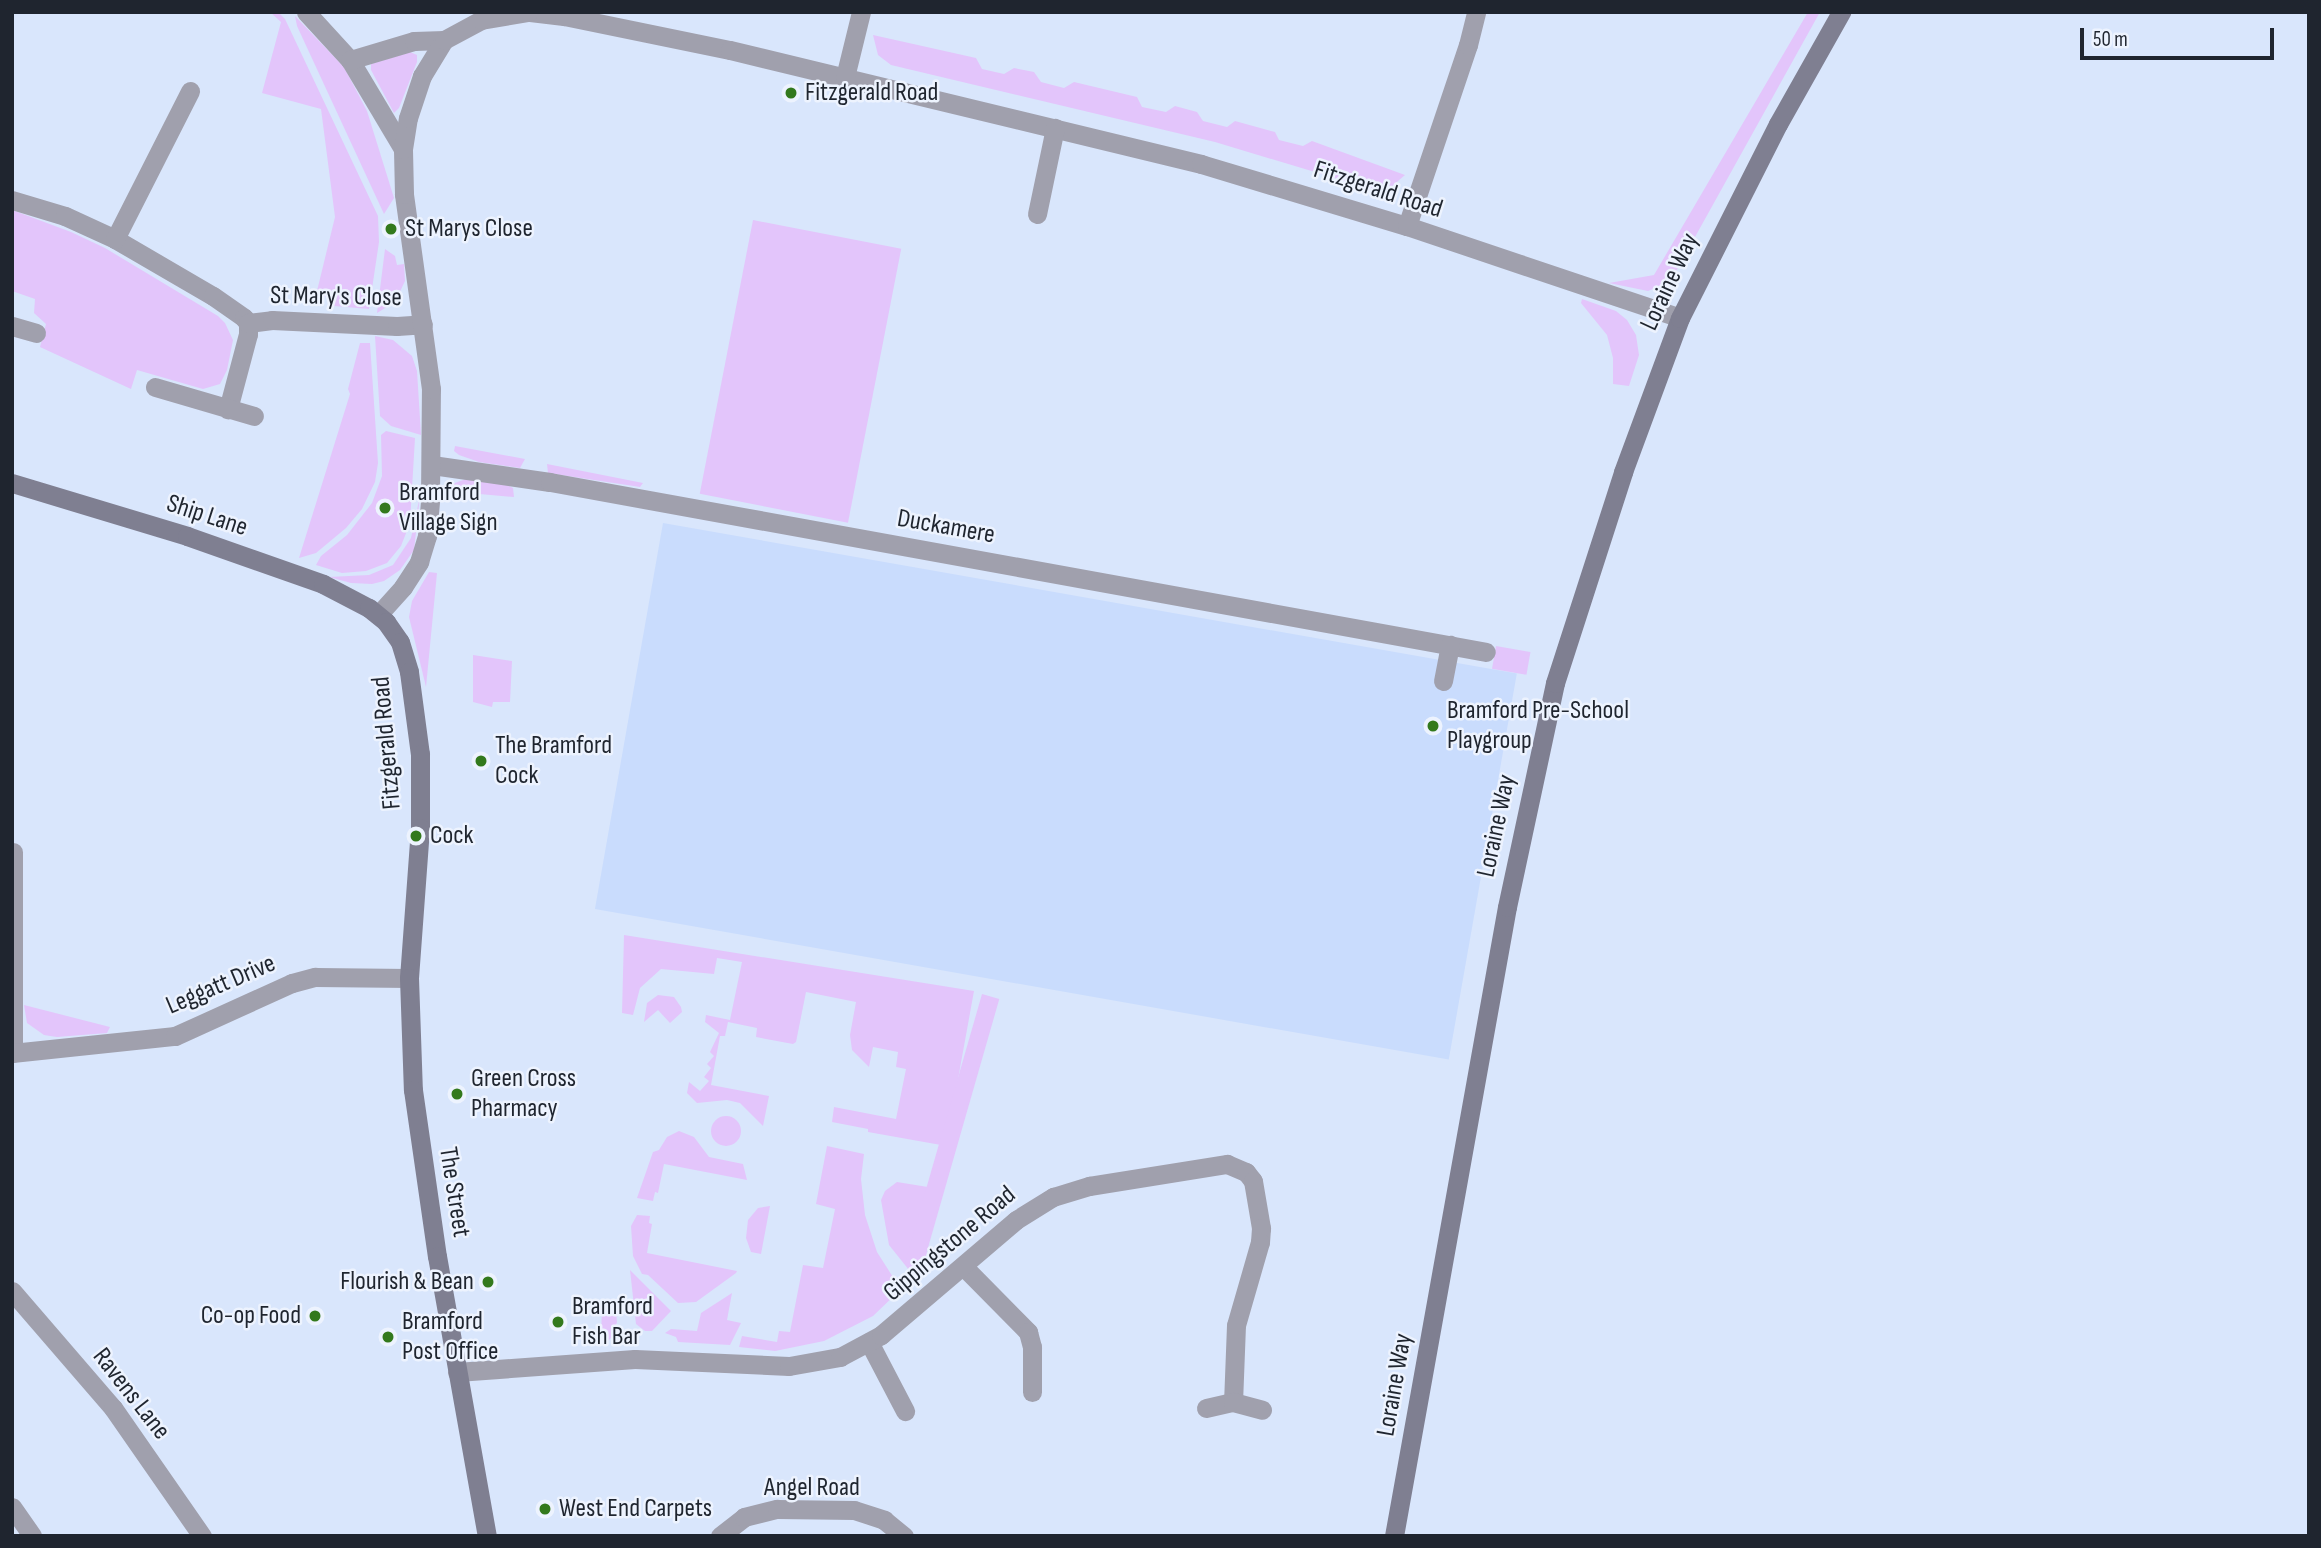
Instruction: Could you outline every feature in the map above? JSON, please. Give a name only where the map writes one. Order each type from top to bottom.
[{"type":"main road","name":"Loraine Way","points":[[1394,1536],[1507,907],[1555,683],[1623,472],[1680,318],[1766,148],[1841,12]]},
{"type":"main road","name":"Ship Lane","points":[[12,483],[296,573],[351,596],[378,615]]},
{"type":"main road","name":"Fitzgerald Road","points":[[378,615],[393,630],[405,655],[420,754],[421,828],[409,978]]},
{"type":"main road","name":"The Street","points":[[409,978],[413,1090],[457,1372],[474,1445],[487,1536]]},
{"type":"street","points":[[306,12],[350,60],[403,149]]},
{"type":"street","name":"Fitzgerald Road","points":[[378,615],[410,578],[423,553],[432,464],[431,389],[404,194],[403,149],[417,86],[428,62],[444,40],[481,20],[529,12],[564,16],[730,50],[1201,164],[1407,226],[1680,318]]},
{"type":"street","points":[[845,77],[861,12]]},
{"type":"street","points":[[1407,226],[1464,59],[1476,12]]},
{"type":"street","points":[[350,60],[414,41],[444,40]]},
{"type":"street","points":[[115,239],[190,91]]},
{"type":"street","points":[[1038,214],[1055,128]]},
{"type":"street","name":"St Mary's Close","points":[[12,200],[65,216],[115,239],[225,303],[248,323],[272,320],[397,326],[423,324]]},
{"type":"street","name":"St Mary's Close","points":[[228,409],[245,349],[248,323]]},
{"type":"street","points":[[12,326],[36,332]]},
{"type":"street","points":[[155,387],[254,416]]},
{"type":"street","name":"Duckamere","points":[[432,464],[550,482],[1486,652]]},
{"type":"street","points":[[1443,681],[1450,645]]},
{"type":"street","points":[[12,1053],[13,852]]},
{"type":"street","name":"Leggatt Drive","points":[[12,1053],[175,1036],[292,983],[315,977],[409,978]]},
{"type":"street","name":"Gippingstone Road","points":[[457,1372],[635,1359],[789,1366],[840,1357],[869,1342],[1016,1220],[1053,1197],[1089,1185],[1218,1164],[1241,1169],[1250,1176],[1255,1186],[1261,1228],[1260,1242],[1237,1325],[1233,1402]]},
{"type":"street","points":[[963,1266],[1028,1332],[1032,1347],[1032,1392]]},
{"type":"street","name":"Ravens Lane","points":[[12,1291],[113,1408],[202,1536]]},
{"type":"street","points":[[869,1342],[905,1411]]},
{"type":"street","points":[[1206,1408],[1233,1402],[1262,1410]]},
{"type":"street","points":[[12,1507],[32,1536]]},
{"type":"street","name":"Angel Road","points":[[720,1536],[744,1517],[777,1509],[855,1510],[884,1520],[904,1536]]},
{"type":"shaded area","points":[[270,12],[278,12],[285,19],[378,216],[379,242],[369,309],[334,306],[329,297],[316,295],[335,217],[321,109],[262,93],[281,22]]},
{"type":"shaded area","points":[[1808,12],[1820,12],[1670,282],[1648,291],[1609,283],[1654,275]]},
{"type":"shaded area","points":[[295,16],[344,67],[367,111],[394,198],[384,214],[297,26]]},
{"type":"shaded area","points":[[873,35],[976,58],[982,69],[1004,74],[1014,68],[1034,72],[1041,82],[1064,88],[1074,82],[1137,97],[1142,107],[1166,112],[1175,106],[1197,112],[1203,121],[1227,127],[1235,121],[1275,132],[1279,140],[1303,146],[1312,141],[1405,175],[1391,187],[1368,188],[1215,142],[891,65],[878,55]]},
{"type":"shaded area","points":[[410,52],[417,55],[417,62],[399,108],[394,113],[371,70],[371,64]]},
{"type":"shaded area","points":[[12,210],[105,248],[218,316],[225,323],[233,340],[227,370],[220,384],[203,389],[137,370],[131,389],[40,347],[46,324],[34,313],[35,299],[12,291]]},
{"type":"shaded area","points":[[753,220],[901,249],[848,523],[700,494]]},
{"type":"shaded area","points":[[385,249],[395,256],[397,265],[404,264],[405,281],[395,302],[377,313]]},
{"type":"shaded area","points":[[1582,299],[1616,311],[1627,320],[1636,335],[1639,355],[1629,386],[1613,384],[1613,358],[1607,335],[1581,303]]},
{"type":"shaded area","points":[[375,336],[393,340],[412,356],[417,371],[421,435],[391,426],[380,416]]},
{"type":"shaded area","points":[[360,343],[370,343],[378,463],[375,482],[362,509],[346,528],[316,553],[299,558],[350,394],[348,389]]},
{"type":"shaded area","points":[[386,431],[415,438],[410,523],[401,546],[387,563],[366,571],[342,573],[316,565],[321,556],[347,535],[372,503],[382,476],[381,435]]},
{"type":"shaded area","points":[[455,446],[525,459],[520,468],[479,462],[459,455],[454,451]]},
{"type":"shaded area","points":[[547,464],[643,483],[640,487],[548,473]]},
{"type":"shaded area","points":[[466,479],[507,485],[513,488],[514,497],[446,491],[452,484]]},
{"type":"shaded area","points":[[420,496],[414,550],[400,570],[384,581],[372,584],[351,583],[329,577],[369,575],[393,565],[411,538]]},
{"type":"shaded area","points":[[663,523],[1517,674],[1449,1060],[595,909]]},
{"type":"shaded area","points":[[429,572],[437,573],[426,687],[409,617],[412,601]]},
{"type":"shaded area","points":[[1496,646],[1530,652],[1526,675],[1492,669]]},
{"type":"shaded area","points":[[473,655],[512,661],[510,702],[493,702],[492,707],[473,702]]},
{"type":"shaded area","points":[[624,935],[974,991],[923,1272],[909,1270],[889,1245],[881,1200],[885,1191],[897,1182],[934,1188],[941,1145],[868,1132],[868,1129],[832,1122],[834,1107],[896,1119],[906,1069],[896,1067],[898,1052],[873,1047],[869,1067],[852,1050],[850,1035],[856,1002],[806,992],[796,1042],[793,1044],[756,1037],[757,1028],[728,1022],[725,1036],[720,1036],[711,1085],[769,1096],[763,1126],[740,1103],[727,1100],[697,1103],[687,1093],[689,1082],[700,1091],[709,1081],[704,1077],[711,1068],[707,1064],[714,1056],[710,1052],[719,1033],[705,1022],[706,1015],[730,1020],[742,962],[717,958],[714,974],[661,969],[640,988],[633,1015],[622,1013]]},
{"type":"shaded area","points":[[982,994],[999,999],[923,1266],[905,1261]]},
{"type":"shaded area","points":[[658,995],[674,997],[681,1007],[682,1012],[670,1023],[658,1010],[644,1022],[647,1003]]},
{"type":"shaded area","points":[[24,1005],[110,1027],[107,1033],[57,1037],[44,1035],[27,1023]]},
{"type":"shaded area","points":[[726,1116],[732,1117],[740,1125],[740,1137],[732,1145],[726,1146],[720,1145],[712,1137],[711,1131],[712,1125],[720,1117]]},
{"type":"shaded area","points":[[679,1131],[694,1137],[709,1157],[743,1164],[747,1180],[664,1164],[658,1193],[655,1192],[653,1201],[637,1198],[653,1152],[659,1150],[667,1137]]},
{"type":"shaded area","points":[[827,1146],[864,1154],[861,1179],[865,1215],[877,1252],[898,1285],[897,1293],[873,1316],[824,1341],[775,1351],[739,1347],[742,1336],[777,1342],[779,1331],[790,1332],[803,1265],[823,1268],[835,1209],[816,1204]]},
{"type":"shaded area","points":[[770,1206],[761,1254],[751,1252],[746,1238],[748,1220],[758,1208]]},
{"type":"shaded area","points":[[637,1215],[650,1216],[649,1223],[652,1224],[647,1253],[737,1271],[736,1273],[696,1302],[678,1303],[648,1275],[642,1274],[633,1256],[631,1226]]},
{"type":"shaded area","points":[[630,1270],[671,1311],[652,1331],[645,1331],[636,1324]]},
{"type":"shaded area","points":[[732,1293],[727,1320],[741,1323],[730,1345],[678,1342],[676,1337],[665,1333],[671,1329],[697,1331],[701,1313]]},
{"type":"shaded area","points":[[610,1299],[615,1301],[617,1322],[612,1337],[605,1344],[601,1340],[602,1305]]},
{"type":"place","name":"Fitzgerald Road","points":[[791,93]]},
{"type":"place","name":"St Marys Close","points":[[391,229]]},
{"type":"place","name":"Bramford Village Sign","points":[[385,508]]},
{"type":"place","name":"Bramford Pre-School Playgroup","points":[[1433,726]]},
{"type":"place","name":"The Bramford Cock","points":[[481,761]]},
{"type":"place","name":"Cock","points":[[416,836]]},
{"type":"place","name":"Green Cross Pharmacy","points":[[457,1094]]},
{"type":"place","name":"Flourish & Bean","points":[[488,1282]]},
{"type":"place","name":"Co-op Food","points":[[315,1316]]},
{"type":"place","name":"Bramford Fish Bar","points":[[558,1322]]},
{"type":"place","name":"Bramford Post Office","points":[[388,1337]]},
{"type":"place","name":"West End Carpets","points":[[545,1509]]}]
